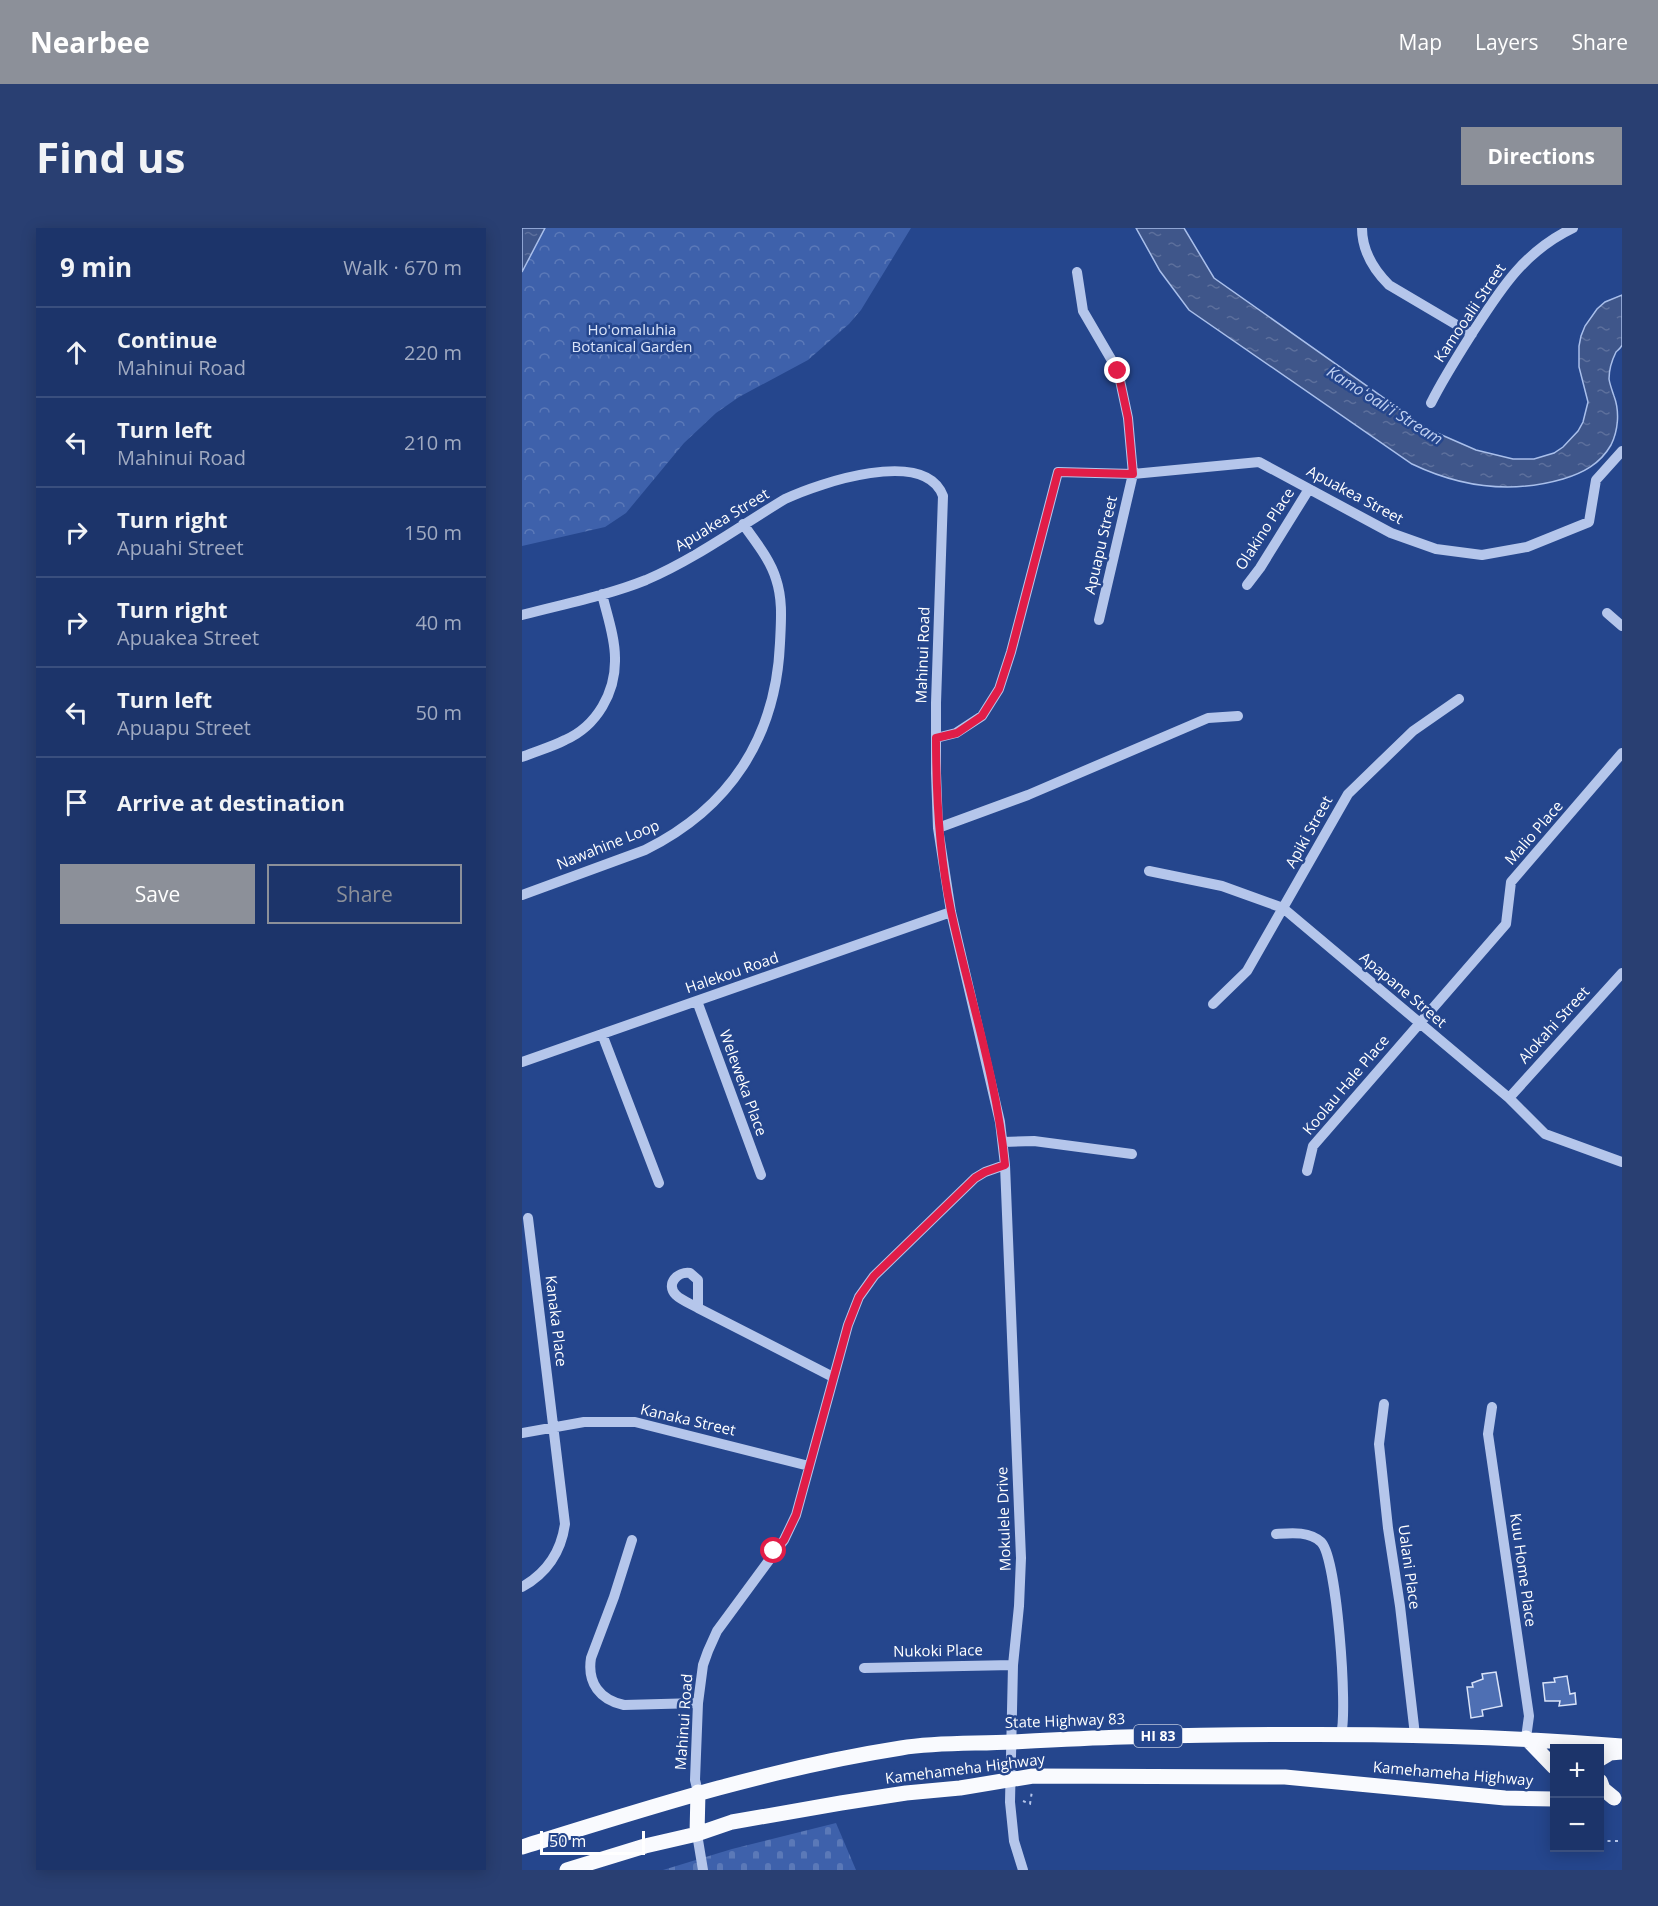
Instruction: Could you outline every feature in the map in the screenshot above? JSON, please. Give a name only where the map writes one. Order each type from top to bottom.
[{"type":"main road","name":"State Highway 83","points":[[522,1847],[698,1792],[902,1748],[974,1742],[1164,1736],[1341,1734],[1526,1738],[1622,1746]]},
{"type":"main road","points":[[1526,1738],[1550,1763]]},
{"type":"main road","points":[[1604,1757],[1622,1752]]},
{"type":"main road","name":"Kamehameha Highway","points":[[567,1870],[645,1846],[698,1834],[732,1822],[906,1793],[960,1788],[1033,1776],[1285,1777],[1505,1798],[1550,1799]]},
{"type":"main road","points":[[698,1792],[698,1834]]},
{"type":"street","points":[[1362,228],[1368,256],[1380,277],[1389,285],[1472,334]]},
{"type":"street","name":"Kamooalii Street","points":[[1431,403],[1442,381],[1497,293],[1529,256],[1546,242],[1573,228]]},
{"type":"street","name":"Apuapu Street","points":[[1077,272],[1083,311],[1118,371],[1128,418],[1133,474],[1099,620]]},
{"type":"street","name":"Apuakea Street","points":[[936,738],[957,733],[982,716],[999,689],[1011,652],[1058,472],[1133,474],[1259,462],[1391,533],[1436,549],[1482,555],[1527,547],[1589,522],[1596,480],[1622,451]]},
{"type":"street","name":"Apuakea Street","points":[[522,615],[603,594],[666,571],[785,499],[840,478],[858,474],[896,472],[922,475],[937,484]]},
{"type":"street","name":"Mahinui Road","points":[[698,1792],[695,1780],[698,1703],[704,1665],[712,1641],[791,1527],[852,1310],[866,1286],[975,1178],[1005,1165],[1003,1142],[951,912],[938,828],[936,738],[938,616],[944,503],[937,484]]},
{"type":"street","name":"Olakino Place","points":[[1247,585],[1309,489]]},
{"type":"street","name":"Nawahine Loop","points":[[522,895],[645,850],[661,841],[693,821],[707,809],[744,766],[762,732],[774,697],[780,659],[782,613],[780,591],[773,571],[743,524]]},
{"type":"street","points":[[522,757],[576,734],[595,718],[608,696],[612,684],[615,657],[603,594]]},
{"type":"street","points":[[1607,613],[1622,626]]},
{"type":"street","name":"Apiki Street","points":[[1213,1004],[1247,970],[1348,794],[1413,731],[1459,699]]},
{"type":"street","points":[[938,828],[1028,795],[1208,718],[1238,716]]},
{"type":"street","name":"Malio Place","points":[[1418,1023],[1506,924],[1511,882],[1622,753]]},
{"type":"street","name":"Apapane Street","points":[[1149,871],[1221,886],[1283,908],[1509,1098],[1545,1134],[1622,1162]]},
{"type":"street","name":"Halekou Road","points":[[522,1062],[951,912]]},
{"type":"street","name":"Alokahi Street","points":[[1509,1098],[1622,973]]},
{"type":"street","name":"Weleweka Place","points":[[697,1001],[761,1175]]},
{"type":"street","name":"Koolau Hale Place","points":[[1307,1171],[1313,1146],[1418,1023]]},
{"type":"street","points":[[602,1034],[660,1183]]},
{"type":"street","points":[[1003,1142],[1034,1141],[1132,1154]]},
{"type":"street","name":"Mokulele Drive","points":[[1005,1165],[1020,1537],[1019,1606],[1013,1665],[1010,1802],[1014,1841],[1023,1870]]},
{"type":"street","name":"Kanaka Place","points":[[522,1587],[541,1575],[560,1547],[565,1512],[528,1218]]},
{"type":"street","points":[[698,1308],[833,1377]]},
{"type":"street","name":"Ualani Place","points":[[1384,1404],[1379,1444],[1415,1735]]},
{"type":"street","name":"Kuu Home Place","points":[[1492,1407],[1488,1434],[1529,1716],[1526,1738]]},
{"type":"street","name":"Kanaka Street","points":[[522,1433],[602,1421],[635,1422],[809,1466]]},
{"type":"street","points":[[1276,1534],[1310,1535],[1322,1543],[1329,1559],[1335,1592],[1344,1705],[1344,1725],[1341,1734]]},
{"type":"street","points":[[632,1540],[591,1658],[592,1681],[601,1695],[616,1704],[698,1703]]},
{"type":"street","name":"Nukoki Place","points":[[864,1668],[1013,1665]]},
{"type":"street","points":[[698,1834],[703,1870]]},
{"type":"path","points":[[1022,1801],[1030,1804],[1032,1788]]},
{"type":"path","points":[[1604,1841],[1622,1841]]},
{"type":"green space","name":"Ho'omaluhia Botanical Garden","points":[[522,228],[911,228],[861,310],[849,324],[808,360],[739,397],[716,413],[684,443],[626,513],[605,527],[522,546]]},
{"type":"green space","points":[[836,1823],[856,1870],[663,1870],[732,1849]]},
{"type":"water","points":[[522,228],[545,228],[522,272]]},
{"type":"water","name":"Kamoʻoaliʻi Stream","points":[[1136,228],[1184,228],[1214,278],[1428,429],[1476,450],[1513,459],[1534,459],[1554,453],[1578,431],[1588,402],[1579,367],[1581,336],[1597,309],[1605,302],[1622,295],[1622,345],[1616,352],[1609,375],[1618,415],[1617,428],[1611,445],[1596,463],[1577,474],[1544,484],[1524,486],[1486,486],[1467,483],[1412,464],[1189,310],[1160,271]]},
{"type":"building","points":[[1496,1672],[1502,1706],[1482,1710],[1483,1716],[1471,1718],[1467,1687],[1473,1687],[1472,1683],[1483,1679],[1482,1674]]},
{"type":"building","points":[[1567,1676],[1570,1694],[1575,1693],[1576,1704],[1559,1706],[1560,1701],[1545,1701],[1543,1683],[1555,1682],[1554,1678]]},
{"type":"route","points":[[774,1551],[784,1540],[796,1515],[852,1310],[859,1297],[874,1276],[975,1178],[1005,1165],[1000,1122],[946,884],[936,800],[936,738],[957,733],[982,716],[999,689],[1011,652],[1058,472],[1133,474],[1128,418],[1118,371]]}]
